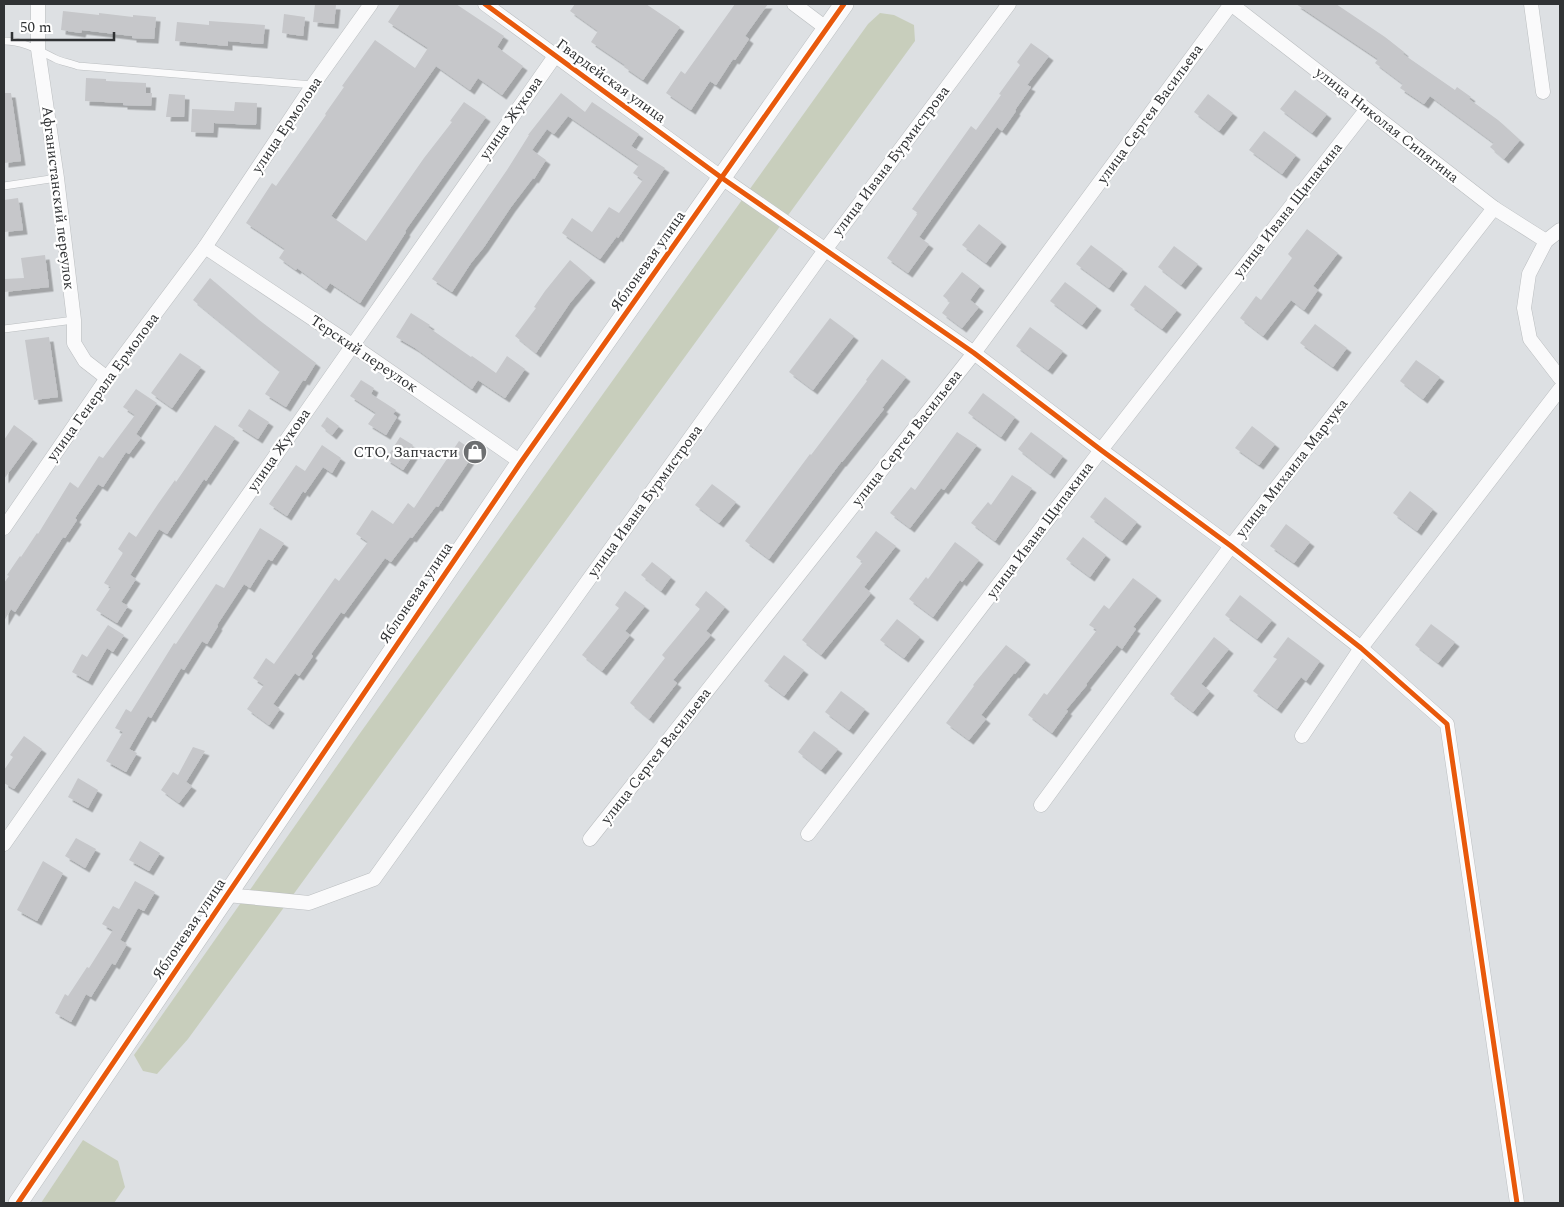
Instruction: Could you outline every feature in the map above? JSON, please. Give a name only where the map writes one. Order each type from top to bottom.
[{"type":"street","name":"Афганистанский переулок","points":[[38,4],[38,49],[57,178],[74,320],[74,343],[85,361],[107,378]]},
{"type":"street","name":"улица Ермолова","points":[[205,247],[313,85],[371,4]]},
{"type":"street","name":"Гвардейская улица","points":[[485,4],[722,178],[974,353],[1231,546],[1362,648],[1447,724],[1517,1203]]},
{"type":"street","points":[[794,4],[826,28]]},
{"type":"street","name":"Яблоневая улица","points":[[18,1203],[521,462],[844,4]]},
{"type":"street","name":"улица Ивана Бурмистрова","points":[[227,895],[309,903],[374,879],[825,250],[1009,4]]},
{"type":"street","name":"улица Николая Сипягина","points":[[1231,4],[1494,208],[1546,241]]},
{"type":"street","name":"улица Сергея Васильева","points":[[590,839],[974,353],[1231,4]]},
{"type":"street","points":[[1531,4],[1543,92]]},
{"type":"street","name":"улица Жукова","points":[[4,844],[555,56]]},
{"type":"street","name":"улица Ивана Щипакина","points":[[808,834],[1101,450],[1366,110]]},
{"type":"street","name":"улица Михаила Марчука","points":[[1041,805],[1231,546],[1494,208]]},
{"type":"street","points":[[1560,230],[1546,241],[1529,274],[1524,308],[1530,339],[1560,378]]},
{"type":"street","name":"Терский переулок","points":[[205,247],[352,345],[521,462]]},
{"type":"street","name":"улица Генерала Ермолова","points":[[4,528],[107,378],[205,247]]},
{"type":"street","points":[[1302,736],[1362,648],[1560,389]]},
{"type":"lane","points":[[4,41],[15,41],[38,49],[57,60],[78,66],[313,85]]},
{"type":"lane","points":[[4,186],[57,178]]},
{"type":"lane","points":[[4,329],[74,320]]},
{"type":"green space","points":[[880,13],[894,15],[914,25],[915,41],[188,1039],[157,1074],[143,1071],[134,1055],[358,736],[868,24]]},
{"type":"green space","points":[[83,1140],[118,1161],[125,1187],[114,1203],[41,1203]]},
{"type":"building","points":[[315,4],[336,5],[334,24],[313,22]]},
{"type":"building","points":[[400,4],[456,4],[504,36],[497,47],[523,66],[502,95],[478,78],[470,90],[436,66],[331,216],[366,241],[424,158],[452,122],[450,121],[464,102],[486,117],[405,231],[360,303],[330,283],[326,289],[297,268],[296,270],[279,258],[285,249],[246,223],[272,183],[276,186],[326,115],[344,87],[342,86],[375,40],[415,68],[428,48],[388,22]]},
{"type":"building","points":[[575,4],[646,4],[680,27],[643,80],[591,42],[598,31],[570,11]]},
{"type":"building","points":[[735,4],[768,4],[745,36],[749,39],[735,60],[733,59],[716,85],[710,81],[691,110],[666,93],[681,71],[685,74]]},
{"type":"building","points":[[1296,4],[1336,4],[1385,37],[1404,52],[1403,54],[1455,90],[1457,87],[1471,97],[1469,99],[1498,120],[1520,140],[1504,159],[1490,147],[1494,143],[1430,96],[1424,104],[1400,88],[1403,84],[1375,63],[1378,59]]},
{"type":"building","points":[[63,11],[99,15],[99,13],[133,17],[133,15],[156,17],[154,39],[132,38],[132,36],[82,30],[81,33],[61,30]]},
{"type":"building","points":[[284,14],[305,17],[303,36],[282,33]]},
{"type":"building","points":[[209,21],[265,25],[263,44],[228,41],[228,46],[175,41],[177,22],[209,25]]},
{"type":"building","points":[[1031,43],[1049,56],[1027,85],[1031,87],[1002,131],[997,127],[919,237],[929,244],[908,273],[887,258],[918,213],[912,209],[971,126],[976,130],[1020,65],[1017,62]]},
{"type":"building","points":[[86,78],[146,83],[146,93],[152,93],[151,106],[85,101]]},
{"type":"building","points":[[1295,90],[1327,114],[1312,133],[1280,109]]},
{"type":"building","points":[[4,93],[11,93],[21,161],[4,163]]},
{"type":"building","points":[[561,93],[585,112],[592,102],[639,134],[631,146],[665,168],[618,238],[617,236],[600,259],[562,233],[572,218],[592,232],[609,207],[619,213],[643,180],[633,173],[639,165],[568,116],[554,134],[547,129],[532,150],[546,160],[452,292],[432,279],[507,170],[528,135]]},
{"type":"building","points":[[169,94],[185,95],[184,117],[166,117]]},
{"type":"building","points":[[1208,94],[1233,113],[1219,131],[1194,112]]},
{"type":"building","points":[[235,102],[257,103],[256,125],[214,123],[213,133],[191,132],[192,109],[234,111]]},
{"type":"building","points":[[1264,131],[1296,155],[1282,174],[1249,150]]},
{"type":"building","points":[[18,198],[23,230],[4,232],[4,200]]},
{"type":"building","points":[[979,224],[1002,242],[986,263],[962,245]]},
{"type":"building","points":[[1307,229],[1338,253],[1313,286],[1318,290],[1304,310],[1291,300],[1263,336],[1240,318],[1256,296],[1261,300],[1292,258],[1288,254]]},
{"type":"building","points":[[1091,245],[1123,269],[1109,288],[1076,264]]},
{"type":"building","points":[[1174,246],[1198,264],[1181,285],[1158,267]]},
{"type":"building","points":[[45,255],[49,287],[4,292],[4,279],[24,278],[21,258]]},
{"type":"building","points":[[570,260],[591,278],[570,303],[536,353],[515,336],[536,308],[534,307],[545,291]]},
{"type":"building","points":[[962,272],[980,286],[970,300],[979,307],[962,328],[942,313],[950,302],[943,296]]},
{"type":"building","points":[[210,278],[259,320],[316,363],[286,407],[265,394],[280,371],[193,300]]},
{"type":"building","points":[[1065,282],[1097,306],[1082,325],[1050,301]]},
{"type":"building","points":[[1145,285],[1177,310],[1162,329],[1130,305]]},
{"type":"building","points":[[411,313],[430,325],[428,327],[496,373],[507,356],[525,369],[505,398],[478,380],[472,389],[415,348],[396,337]]},
{"type":"building","points":[[830,318],[854,336],[813,390],[789,372]]},
{"type":"building","points":[[1315,324],[1347,348],[1333,367],[1300,343]]},
{"type":"building","points":[[1030,327],[1063,351],[1048,370],[1016,346]]},
{"type":"building","points":[[49,337],[58,397],[34,400],[25,340]]},
{"type":"building","points":[[180,353],[201,367],[172,408],[151,393]]},
{"type":"building","points":[[882,359],[906,377],[882,408],[884,409],[841,462],[769,559],[745,541]]},
{"type":"building","points":[[1416,360],[1440,377],[1423,399],[1400,381]]},
{"type":"building","points":[[361,380],[374,388],[371,394],[396,410],[393,414],[397,417],[386,435],[368,424],[376,413],[350,396]]},
{"type":"building","points":[[136,389],[157,403],[136,434],[141,438],[129,454],[126,452],[103,487],[98,484],[75,518],[77,520],[65,538],[63,537],[15,612],[11,609],[4,621],[4,583],[9,576],[7,575],[38,534],[70,482],[78,488],[99,456],[103,458],[135,415],[123,407]]},
{"type":"building","points":[[983,393],[1015,417],[1001,437],[968,413]]},
{"type":"building","points":[[249,409],[269,422],[258,439],[238,426]]},
{"type":"building","points":[[327,417],[339,426],[332,435],[321,426]]},
{"type":"building","points":[[14,425],[33,439],[4,479],[4,440]]},
{"type":"building","points":[[215,425],[235,438],[206,481],[204,479],[167,534],[159,529],[130,575],[136,579],[121,602],[128,606],[117,623],[96,610],[111,587],[104,583],[123,553],[118,549],[129,532],[136,537]]},
{"type":"building","points":[[1252,426],[1275,444],[1259,465],[1235,448]]},
{"type":"building","points":[[957,432],[977,445],[944,490],[941,488],[910,528],[890,513],[911,487],[915,490]]},
{"type":"building","points":[[1031,432],[1063,456],[1050,474],[1018,449]]},
{"type":"building","points":[[400,437],[413,445],[410,449],[415,452],[403,470],[386,459]]},
{"type":"building","points":[[459,441],[475,452],[438,507],[436,506],[391,562],[385,558],[344,614],[341,612],[311,654],[313,656],[299,676],[295,673],[273,704],[280,709],[269,725],[247,709],[264,685],[253,678],[266,658],[274,664],[335,578],[339,581],[368,542],[356,534],[372,510],[393,524],[408,503],[414,508]]},
{"type":"building","points":[[322,445],[341,458],[332,473],[323,467],[305,493],[303,491],[287,516],[269,504],[296,465],[305,471]]},
{"type":"building","points":[[1012,475],[1032,488],[995,541],[971,523],[988,502],[991,505]]},
{"type":"building","points":[[712,484],[736,502],[719,523],[695,505]]},
{"type":"building","points":[[1410,491],[1433,509],[1417,531],[1393,513]]},
{"type":"building","points":[[1105,497],[1137,522],[1122,541],[1090,517]]},
{"type":"building","points":[[1286,524],[1310,542],[1294,563],[1270,546]]},
{"type":"building","points":[[260,528],[284,543],[272,561],[268,559],[250,588],[244,584],[207,644],[202,641],[184,670],[181,668],[151,718],[148,716],[129,749],[137,753],[126,772],[106,761],[123,732],[115,728],[126,709],[131,712],[174,643],[176,644],[216,584],[224,588]]},
{"type":"building","points":[[876,531],[896,546],[864,587],[871,593],[821,655],[802,640],[863,562],[856,557]]},
{"type":"building","points":[[1083,537],[1106,555],[1090,577],[1066,559]]},
{"type":"building","points":[[955,542],[979,560],[962,582],[960,580],[933,617],[909,599],[926,577],[928,579]]},
{"type":"building","points":[[652,562],[671,577],[661,591],[641,575]]},
{"type":"building","points":[[1133,578],[1157,596],[1133,627],[1136,629],[1122,649],[1117,645],[1066,710],[1068,711],[1052,733],[1028,715],[1044,693],[1047,695],[1097,630],[1089,625],[1104,605],[1109,609]]},
{"type":"building","points":[[625,591],[645,606],[625,631],[630,635],[602,671],[582,655],[619,608],[615,605]]},
{"type":"building","points":[[706,591],[725,607],[706,631],[711,635],[673,680],[677,683],[649,719],[630,703],[665,658],[662,655],[700,609],[695,605]]},
{"type":"building","points":[[1240,595],[1272,620],[1257,639],[1225,615]]},
{"type":"building","points":[[897,619],[920,637],[904,658],[880,640]]},
{"type":"building","points":[[1431,624],[1455,642],[1438,663],[1415,645]]},
{"type":"building","points":[[108,625],[124,635],[113,652],[107,648],[88,681],[72,672],[82,654],[87,657]]},
{"type":"building","points":[[1214,637],[1229,649],[1201,684],[1210,691],[1193,712],[1170,694]]},
{"type":"building","points":[[1288,637],[1320,661],[1306,681],[1301,677],[1277,709],[1253,691],[1277,659],[1273,657]]},
{"type":"building","points":[[1006,645],[1026,660],[981,715],[986,719],[969,740],[946,723],[973,685]]},
{"type":"building","points":[[784,655],[804,670],[784,696],[764,681]]},
{"type":"building","points":[[841,691],[865,709],[849,730],[825,712]]},
{"type":"building","points":[[814,731],[838,749],[821,770],[798,752]]},
{"type":"building","points":[[24,736],[42,749],[14,789],[4,783],[4,770],[13,757],[10,755]]},
{"type":"building","points":[[193,747],[205,751],[186,782],[192,786],[179,803],[161,790],[173,772],[178,775]]},
{"type":"building","points":[[78,778],[98,790],[88,808],[68,797]]},
{"type":"building","points":[[76,838],[96,849],[85,868],[65,856]]},
{"type":"building","points":[[140,841],[160,853],[149,871],[129,860]]},
{"type":"building","points":[[43,861],[63,873],[37,921],[17,910]]},
{"type":"building","points":[[135,881],[155,892],[144,911],[138,908],[120,940],[127,944],[115,965],[112,963],[91,997],[86,994],[71,1022],[55,1013],[65,994],[68,996],[87,967],[89,968],[113,930],[102,924],[113,906],[119,909]]},
{"type":"cycle path","points":[[485,4],[722,178],[974,353],[1231,546],[1361,648],[1447,724],[1517,1203]]},
{"type":"cycle path","points":[[18,1203],[521,462],[844,4]]},
{"type":"place","name":"СТО, Запчасти","points":[[475,452]]}]
